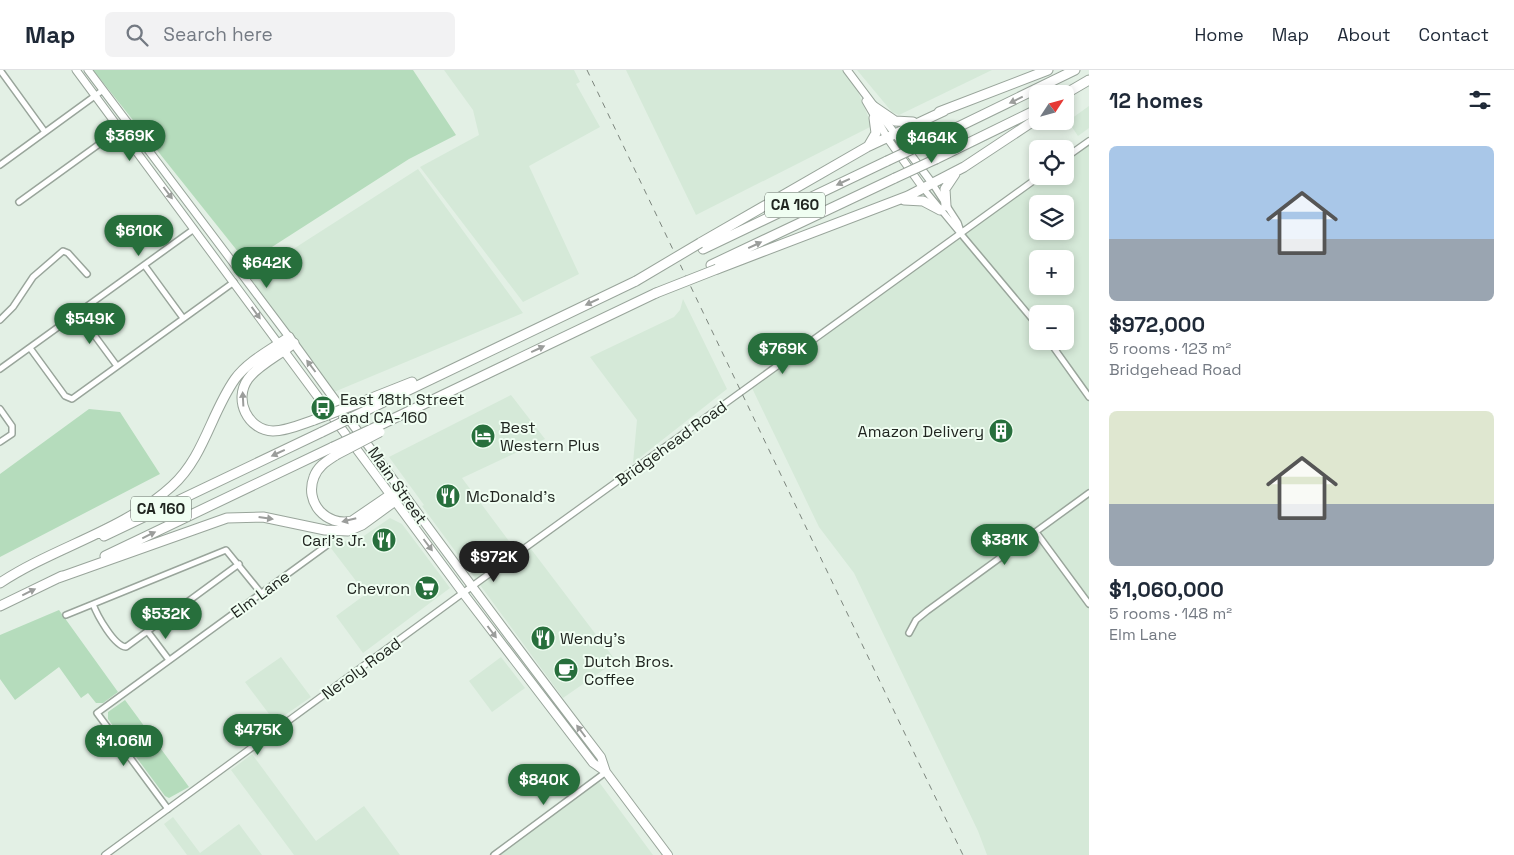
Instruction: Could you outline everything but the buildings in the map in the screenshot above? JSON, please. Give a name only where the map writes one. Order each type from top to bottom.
[{"type":"highway","points":[[874,106],[889,118],[902,123],[914,122],[1048,70]]},
{"type":"highway","name":"CA 160","points":[[0,584],[636,281],[701,246],[887,161],[1075,70]]},
{"type":"highway","points":[[1074,89],[1089,80]]},
{"type":"highway","points":[[1074,91],[1079,86]]},
{"type":"highway","points":[[701,246],[867,147],[888,139],[896,133],[944,111]]},
{"type":"highway","name":"CA 160","points":[[0,606],[335,451],[494,370],[714,267],[1029,113]]},
{"type":"highway","points":[[867,147],[876,133],[874,118]]},
{"type":"highway","points":[[714,267],[896,201],[964,167],[1029,124]]},
{"type":"highway","points":[[896,201],[917,199],[943,208],[947,184],[964,167]]},
{"type":"highway","points":[[291,340],[248,378],[242,397],[244,411],[248,418],[259,427],[274,431],[314,420],[426,377],[499,342],[513,339]]},
{"type":"highway","points":[[0,584],[11,575],[79,544],[142,508],[171,487],[194,461],[237,377],[282,348]]},
{"type":"highway","points":[[335,451],[321,466],[312,483],[312,497],[323,515],[337,522],[352,521],[393,498]]},
{"type":"highway","points":[[58,578],[227,518],[263,517],[340,532],[362,525],[403,490]]},
{"type":"main road","points":[[76,70],[282,348]]},
{"type":"main road","points":[[88,70],[291,340]]},
{"type":"main road","points":[[847,70],[932,183]]},
{"type":"main road","points":[[863,93],[874,118],[923,188]]},
{"type":"main road","name":"Main Street","points":[[291,340],[403,490],[472,587],[601,757],[606,772],[668,855]]},
{"type":"main road","name":"Main Street","points":[[282,348],[463,594],[593,763],[606,772]]},
{"type":"street","points":[[0,70],[45,132]]},
{"type":"street","points":[[0,165],[103,90]]},
{"type":"street","points":[[19,202],[120,129]]},
{"type":"street","points":[[1074,152],[1089,141]]},
{"type":"street","points":[[932,183],[943,208]]},
{"type":"street","name":"Bridgehead Road","points":[[472,587],[1029,184]]},
{"type":"street","points":[[923,188],[943,208],[961,234],[1029,315]]},
{"type":"street","points":[[0,370],[194,229]]},
{"type":"street","points":[[0,320],[13,306],[37,272],[63,251],[68,253],[87,274]]},
{"type":"street","points":[[144,266],[183,318]]},
{"type":"street","points":[[30,348],[68,398],[72,399],[234,282]]},
{"type":"street","points":[[78,313],[117,366]]},
{"type":"street","points":[[1055,350],[1089,397]]},
{"type":"street","points":[[0,409],[12,426],[12,434],[0,442]]},
{"type":"street","points":[[910,633],[910,628],[922,615],[1089,493]]},
{"type":"street","points":[[1036,532],[1089,604]]},
{"type":"street","name":"Elm Lane","points":[[168,809],[97,713],[326,546]]},
{"type":"street","points":[[66,615],[223,550],[230,552],[261,593]]},
{"type":"street","points":[[92,604],[96,614],[122,647],[126,647],[239,564]]},
{"type":"street","name":"Neroly Road","points":[[105,855],[472,587]]},
{"type":"street","points":[[148,632],[169,660]]},
{"type":"street","points":[[494,855],[606,772]]},
{"type":"shaded area","points":[[444,70],[574,70],[580,82],[576,84],[600,127],[529,166],[579,274],[523,302],[420,167],[479,135],[473,110]]},
{"type":"shaded area","points":[[626,70],[843,70],[857,89],[872,126],[696,215]]},
{"type":"shaded area","points":[[857,70],[992,70],[899,115],[892,112]]},
{"type":"shaded area","points":[[1089,106],[1089,128],[1078,136],[1074,130],[1074,117]]},
{"type":"shaded area","points":[[1089,145],[1089,855],[987,855],[978,831],[854,573],[819,527],[752,388],[1033,185],[1074,185],[1074,156]]},
{"type":"shaded area","points":[[418,169],[523,313],[334,392],[248,278]]},
{"type":"shaded area","points":[[683,299],[727,389],[633,463],[637,420],[590,357],[674,317],[680,310]]},
{"type":"shaded area","points":[[511,395],[545,439],[462,478],[520,556],[531,549],[616,661],[563,698],[422,506],[424,505],[389,457]]},
{"type":"shaded area","points":[[390,518],[402,524],[450,588],[363,653],[336,616],[366,594],[327,543],[331,540],[355,542]]},
{"type":"shaded area","points":[[281,657],[311,697],[275,722],[245,682]]},
{"type":"shaded area","points":[[501,657],[525,688],[492,712],[469,681]]},
{"type":"shaded area","points":[[252,754],[316,841],[364,806],[400,855],[294,855],[231,770]]},
{"type":"shaded area","points":[[599,782],[653,855],[499,855]]},
{"type":"shaded area","points":[[173,817],[200,853],[239,824],[262,855],[187,855],[164,824]]},
{"type":"green space","points":[[93,70],[413,70],[456,135],[409,159],[247,263]]},
{"type":"green space","points":[[89,409],[120,412],[160,474],[0,557],[0,474]]},
{"type":"green space","points":[[59,610],[118,692],[103,703],[96,703],[88,693],[81,698],[59,667],[15,700],[0,679],[0,635]]},
{"type":"green space","points":[[125,700],[189,787],[169,798],[165,796],[108,719],[108,712]]},
{"type":"railway","points":[[587,70],[963,855]]},
{"type":"place","name":"East 18th Street and CA-160","points":[[323,408]]},
{"type":"place","name":"Amazon Delivery","points":[[1001,431]]},
{"type":"place","name":"Best Western Plus","points":[[483,436]]},
{"type":"place","name":"McDonald's","points":[[448,496]]},
{"type":"place","name":"Carl's Jr.","points":[[384,540]]},
{"type":"place","name":"Chevron","points":[[427,588]]},
{"type":"place","name":"Wendy's","points":[[543,638]]},
{"type":"place","name":"Dutch Bros. Coffee","points":[[566,670]]}]
